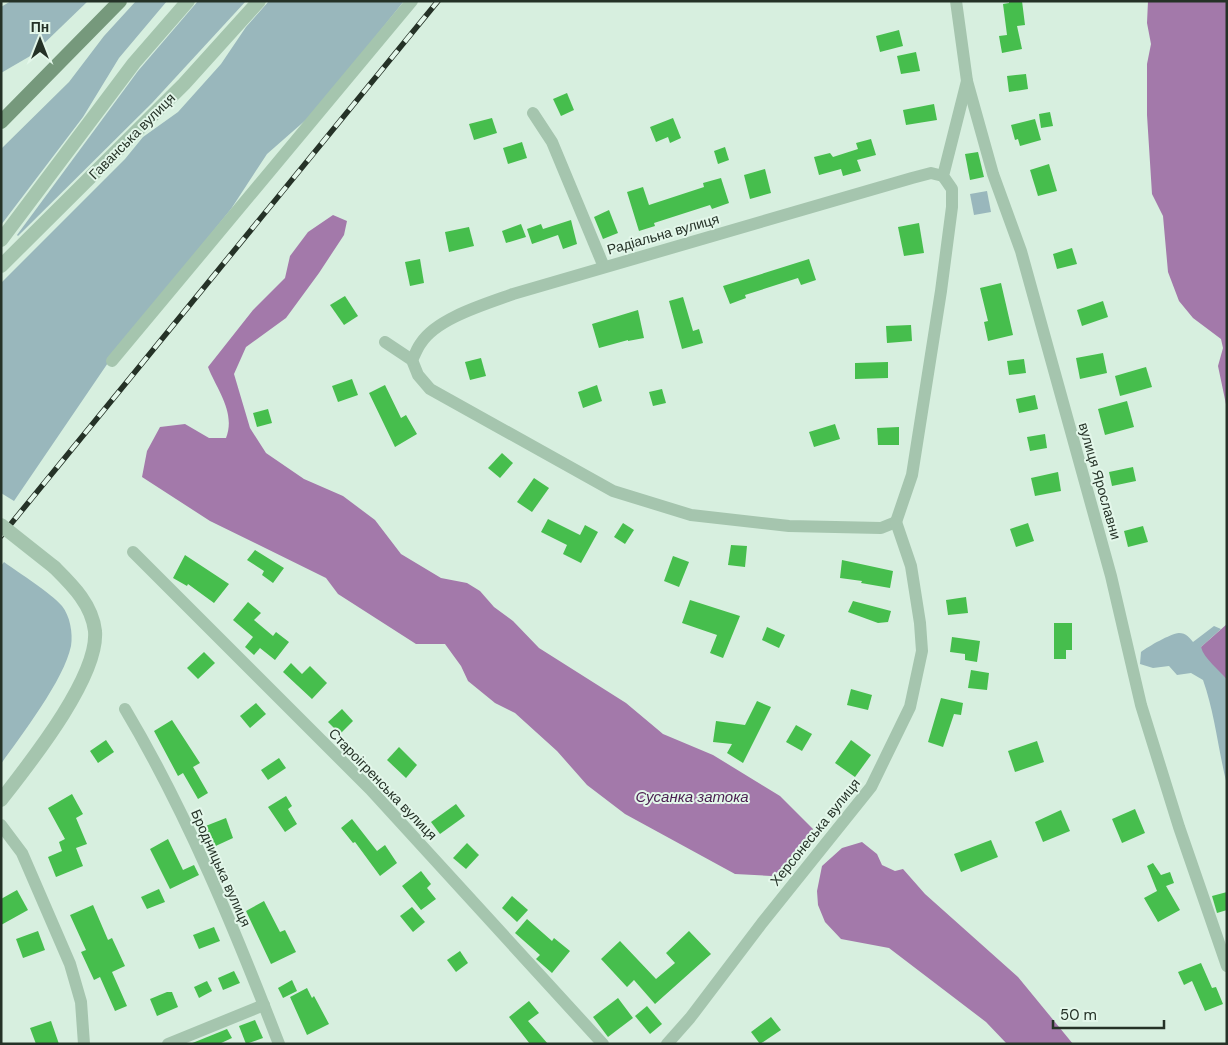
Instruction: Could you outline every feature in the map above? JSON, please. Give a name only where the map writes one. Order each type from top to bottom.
[{"type":"main road","points":[[1,122],[120,1]]},
{"type":"street","points":[[1,240],[134,63],[188,1]]},
{"type":"street","name":"Гаванська вулиця","points":[[1,266],[184,84],[259,1]]},
{"type":"street","points":[[112,362],[412,1]]},
{"type":"street","name":"вулиця Ярославни","points":[[956,1],[967,81],[993,174],[1021,251],[1111,576],[1141,704],[1179,827],[1227,966]]},
{"type":"street","points":[[384,342],[412,360],[418,375],[430,390],[614,491],[700,516],[789,526],[881,528],[896,522],[912,474],[941,291],[952,207],[952,189],[943,176],[967,81]]},
{"type":"street","points":[[533,113],[552,142],[604,267]]},
{"type":"street","name":"Радіальна вулиця","points":[[412,360],[421,342],[433,330],[472,309],[513,294],[912,178],[931,173],[943,176]]},
{"type":"street","name":"Херсонеська вулиця","points":[[667,1044],[690,1018],[784,894],[872,787],[910,707],[922,651],[920,624],[911,566],[896,522]]},
{"type":"street","points":[[1,525],[54,568],[74,588],[90,612],[95,631],[92,656],[77,691],[1,800]]},
{"type":"street","name":"Староігренська вулиця","points":[[133,552],[370,789],[603,1044]]},
{"type":"street","name":"Бродницька вулиця","points":[[125,708],[159,765],[187,826],[279,1044]]},
{"type":"street","points":[[1,825],[22,853],[70,964],[81,1002],[84,1044]]},
{"type":"street","points":[[168,1044],[264,1005]]},
{"type":"shaded area","points":[[11,1],[88,1],[32,55],[1,73],[1,7]]},
{"type":"shaded area","points":[[136,1],[167,1],[119,58],[83,117],[1,225],[1,149],[69,82],[104,36]]},
{"type":"shaded area","points":[[198,1],[246,1],[152,103],[18,236],[138,71]]},
{"type":"shaded area","points":[[269,1],[404,1],[316,111],[267,154],[231,209],[114,354],[14,501],[1,493],[1,283],[125,159],[143,137],[178,112],[221,64],[246,27]]},
{"type":"shaded area","points":[[987,191],[991,212],[974,215],[970,194]]},
{"type":"shaded area","points":[[4,562],[43,589],[62,606],[69,620],[72,641],[67,660],[60,675],[31,722],[1,764],[1,566]]},
{"type":"shaded area","points":[[1214,626],[1221,629],[1201,647],[1227,680],[1227,785],[1211,706],[1203,680],[1191,673],[1177,675],[1169,666],[1153,668],[1140,664],[1141,652],[1160,641],[1181,633],[1189,637],[1193,642]]},
{"type":"water","points":[[1148,1],[1227,1],[1227,409],[1218,366],[1223,348],[1221,339],[1193,318],[1179,301],[1168,272],[1163,216],[1152,194],[1147,115],[1147,64],[1151,44],[1147,23]]},
{"type":"water","name":"Сусанка затока","points":[[333,215],[347,221],[344,235],[286,318],[246,347],[234,374],[250,428],[266,453],[304,479],[343,496],[375,520],[401,554],[441,578],[467,583],[480,591],[494,607],[513,621],[539,648],[626,703],[663,734],[713,755],[780,796],[813,829],[796,867],[771,876],[735,874],[625,814],[587,785],[557,751],[515,713],[495,703],[468,681],[461,666],[445,644],[416,644],[338,594],[326,578],[210,521],[142,477],[147,451],[160,427],[185,424],[209,438],[226,438],[229,419],[227,410],[208,367],[253,310],[285,278],[290,256],[308,232]]},
{"type":"water","points":[[1227,624],[1227,680],[1208,660],[1201,647]]},
{"type":"water","points":[[862,842],[877,854],[882,865],[895,871],[903,869],[925,894],[1018,977],[1073,1044],[1007,1044],[986,1022],[889,948],[841,939],[825,922],[818,905],[817,891],[822,866],[842,848]]},
{"type":"building","points":[[1009,1],[1022,1],[1025,25],[1017,26],[1022,49],[1002,53],[999,36],[1007,35],[1003,4],[1009,3]]},
{"type":"building","points":[[899,30],[903,46],[880,52],[876,36]]},
{"type":"building","points":[[916,52],[920,71],[901,74],[897,56]]},
{"type":"building","points":[[1026,74],[1028,89],[1009,92],[1007,76]]},
{"type":"building","points":[[567,93],[574,110],[561,116],[553,99]]},
{"type":"building","points":[[934,104],[937,120],[906,125],[903,110]]},
{"type":"building","points":[[1050,112],[1053,126],[1041,128],[1039,114]]},
{"type":"building","points":[[492,118],[497,133],[474,140],[469,124]]},
{"type":"building","points":[[673,118],[681,138],[670,143],[668,137],[656,142],[650,127]]},
{"type":"building","points":[[1035,119],[1041,140],[1020,146],[1018,139],[1015,140],[1011,125]]},
{"type":"building","points":[[871,139],[876,155],[857,160],[861,171],[843,176],[841,169],[819,175],[814,157],[830,153],[833,157],[858,149],[856,143]]},
{"type":"building","points":[[522,142],[527,158],[508,164],[503,148]]},
{"type":"building","points":[[725,147],[729,160],[718,164],[714,151]]},
{"type":"building","points":[[978,152],[984,177],[970,180],[965,154]]},
{"type":"building","points":[[1049,164],[1057,191],[1038,196],[1030,170]]},
{"type":"building","points":[[765,169],[771,193],[750,199],[744,175]]},
{"type":"building","points":[[721,178],[729,203],[712,209],[710,205],[654,223],[655,226],[639,231],[627,192],[643,187],[649,205],[704,187],[703,183]]},
{"type":"building","points":[[609,210],[618,233],[603,239],[594,217]]},
{"type":"building","points":[[571,220],[577,244],[563,249],[558,235],[532,244],[527,229],[541,224],[543,229]]},
{"type":"building","points":[[919,223],[924,253],[904,256],[898,227]]},
{"type":"building","points":[[521,224],[526,237],[506,243],[502,231]]},
{"type":"building","points":[[469,227],[474,246],[449,252],[445,232]]},
{"type":"building","points":[[1072,248],[1077,264],[1057,269],[1053,254]]},
{"type":"building","points":[[420,259],[424,283],[410,286],[405,262]]},
{"type":"building","points":[[809,259],[816,280],[801,285],[798,278],[745,295],[746,298],[730,304],[723,286]]},
{"type":"building","points":[[1001,283],[1013,335],[988,341],[984,322],[988,321],[980,288]]},
{"type":"building","points":[[345,296],[358,316],[344,325],[330,305]]},
{"type":"building","points":[[683,297],[693,331],[699,329],[703,343],[682,349],[669,301]]},
{"type":"building","points":[[1103,301],[1108,317],[1082,326],[1077,310]]},
{"type":"building","points":[[638,310],[644,338],[628,340],[599,348],[592,324]]},
{"type":"building","points":[[911,325],[912,341],[887,343],[886,326]]},
{"type":"building","points":[[1103,353],[1107,373],[1080,379],[1076,358]]},
{"type":"building","points":[[481,358],[486,376],[470,380],[465,362]]},
{"type":"building","points":[[1024,359],[1026,373],[1009,375],[1007,361]]},
{"type":"building","points":[[888,362],[888,378],[855,379],[855,363]]},
{"type":"building","points":[[1146,367],[1152,387],[1120,396],[1115,376]]},
{"type":"building","points":[[352,379],[358,395],[338,402],[332,386]]},
{"type":"building","points":[[385,385],[401,418],[406,415],[417,434],[395,447],[369,393]]},
{"type":"building","points":[[597,385],[602,401],[583,408],[578,392]]},
{"type":"building","points":[[662,389],[666,403],[653,406],[649,392]]},
{"type":"building","points":[[1035,395],[1038,409],[1019,413],[1016,399]]},
{"type":"building","points":[[1127,401],[1134,427],[1105,435],[1098,409]]},
{"type":"building","points":[[268,409],[272,423],[257,427],[253,413]]},
{"type":"building","points":[[835,424],[840,439],[814,447],[809,432]]},
{"type":"building","points":[[899,427],[899,445],[878,445],[877,428]]},
{"type":"building","points":[[1045,434],[1047,448],[1030,451],[1027,437]]},
{"type":"building","points":[[502,453],[513,463],[500,478],[488,468]]},
{"type":"building","points":[[1133,467],[1136,481],[1112,486],[1109,472]]},
{"type":"building","points":[[1058,472],[1061,491],[1035,496],[1031,478]]},
{"type":"building","points":[[534,478],[549,488],[532,512],[517,502]]},
{"type":"building","points":[[548,519],[580,535],[585,525],[598,532],[581,563],[563,554],[567,545],[541,532]]},
{"type":"building","points":[[623,523],[634,530],[625,544],[614,537]]},
{"type":"building","points":[[1028,523],[1034,541],[1016,547],[1010,529]]},
{"type":"building","points":[[1143,526],[1148,542],[1128,547],[1124,531]]},
{"type":"building","points":[[731,545],[747,546],[745,567],[728,565]]},
{"type":"building","points":[[255,550],[284,568],[273,583],[262,575],[264,571],[247,560]]},
{"type":"building","points":[[185,555],[229,584],[214,603],[188,584],[187,586],[173,578]]},
{"type":"building","points":[[673,556],[689,562],[679,587],[664,581]]},
{"type":"building","points":[[842,560],[893,571],[890,588],[840,578]]},
{"type":"building","points":[[966,597],[968,613],[948,615],[946,600]]},
{"type":"building","points":[[690,600],[740,616],[723,658],[710,653],[717,635],[682,623]]},
{"type":"building","points":[[853,601],[891,611],[888,622],[878,623],[848,612]]},
{"type":"building","points":[[248,602],[261,613],[254,620],[273,636],[276,632],[289,642],[275,660],[260,648],[254,655],[245,647],[253,637],[233,620]]},
{"type":"building","points":[[1054,623],[1072,623],[1072,650],[1066,650],[1066,659],[1054,659]]},
{"type":"building","points":[[767,627],[785,635],[779,648],[762,640]]},
{"type":"building","points":[[952,637],[980,641],[977,662],[965,660],[965,654],[950,652]]},
{"type":"building","points":[[204,652],[215,663],[198,679],[187,668]]},
{"type":"building","points":[[291,663],[302,674],[310,666],[327,683],[312,699],[283,672]]},
{"type":"building","points":[[971,670],[989,673],[987,690],[968,688]]},
{"type":"building","points":[[851,689],[872,695],[868,710],[847,705]]},
{"type":"building","points":[[941,698],[963,703],[961,715],[954,714],[943,747],[928,742]]},
{"type":"building","points":[[757,701],[771,707],[743,763],[727,753],[732,744],[713,742],[716,721],[745,725]]},
{"type":"building","points":[[256,703],[266,714],[250,728],[240,716]]},
{"type":"building","points":[[342,709],[353,721],[340,734],[328,722]]},
{"type":"building","points":[[172,720],[200,763],[193,767],[208,793],[198,799],[183,773],[178,776],[154,731]]},
{"type":"building","points":[[796,725],[812,734],[802,751],[786,742]]},
{"type":"building","points":[[106,740],[114,752],[98,763],[90,751]]},
{"type":"building","points":[[851,740],[871,755],[855,777],[835,763]]},
{"type":"building","points":[[1037,741],[1044,762],[1015,772],[1008,751]]},
{"type":"building","points":[[399,747],[417,765],[406,778],[387,760]]},
{"type":"building","points":[[279,758],[286,768],[268,780],[261,770]]},
{"type":"building","points":[[72,794],[83,814],[76,818],[87,844],[76,848],[83,866],[56,877],[48,857],[62,851],[59,842],[65,839],[48,808]]},
{"type":"building","points":[[286,796],[292,806],[288,809],[297,824],[285,832],[268,807]]},
{"type":"building","points":[[456,804],[465,816],[440,834],[431,822]]},
{"type":"building","points":[[1135,809],[1145,833],[1122,843],[1112,819]]},
{"type":"building","points":[[1061,810],[1070,831],[1043,842],[1035,822]]},
{"type":"building","points":[[226,818],[233,838],[207,850],[198,829]]},
{"type":"building","points":[[352,819],[377,851],[385,845],[397,863],[380,876],[355,842],[353,843],[341,828]]},
{"type":"building","points":[[168,839],[183,870],[194,865],[199,875],[170,889],[150,849]]},
{"type":"building","points":[[991,840],[998,857],[961,872],[954,854]]},
{"type":"building","points":[[467,843],[479,855],[466,869],[453,858]]},
{"type":"building","points":[[1153,863],[1161,875],[1170,872],[1174,883],[1166,886],[1180,910],[1158,922],[1144,898],[1157,891],[1147,866]]},
{"type":"building","points":[[421,871],[431,884],[427,888],[436,899],[421,910],[402,886]]},
{"type":"building","points":[[159,889],[165,902],[147,909],[141,897]]},
{"type":"building","points":[[17,890],[28,910],[1,925],[1,899]]},
{"type":"building","points":[[1227,892],[1227,910],[1217,913],[1212,896]]},
{"type":"building","points":[[512,896],[528,910],[517,922],[502,908]]},
{"type":"building","points":[[264,901],[280,932],[285,930],[296,952],[271,964],[246,911]]},
{"type":"building","points":[[93,905],[108,940],[112,938],[125,966],[112,972],[127,1006],[115,1011],[100,977],[94,980],[81,952],[86,950],[70,915]]},
{"type":"building","points":[[412,907],[425,922],[413,932],[400,916]]},
{"type":"building","points":[[527,919],[552,941],[554,938],[570,951],[552,973],[536,959],[540,955],[515,933]]},
{"type":"building","points":[[214,927],[220,941],[199,949],[193,935]]},
{"type":"building","points":[[38,931],[45,950],[23,958],[16,939]]},
{"type":"building","points":[[689,931],[711,954],[655,1004],[634,980],[627,987],[601,959],[620,941],[656,979],[675,963],[666,953]]},
{"type":"building","points":[[460,951],[468,963],[456,972],[447,960]]},
{"type":"building","points":[[1201,963],[1212,988],[1216,987],[1223,1004],[1205,1011],[1192,981],[1184,985],[1178,972]]},
{"type":"building","points":[[234,971],[240,983],[223,990],[218,978]]},
{"type":"building","points":[[292,980],[297,991],[283,998],[278,988]]},
{"type":"building","points":[[207,981],[212,991],[199,998],[194,987]]},
{"type":"building","points":[[307,988],[312,998],[314,996],[329,1024],[307,1035],[290,997]]},
{"type":"building","points":[[167,992],[172,992],[178,1007],[157,1016],[150,999]]},
{"type":"building","points":[[618,998],[633,1018],[608,1037],[593,1017]]},
{"type":"building","points":[[529,1001],[539,1013],[528,1021],[548,1044],[530,1044],[509,1017]]},
{"type":"building","points":[[647,1006],[662,1024],[650,1034],[635,1016]]},
{"type":"building","points":[[771,1017],[781,1030],[760,1044],[751,1032]]},
{"type":"building","points":[[255,1020],[263,1038],[246,1044],[239,1026]]},
{"type":"building","points":[[51,1021],[59,1044],[36,1044],[30,1028]]},
{"type":"building","points":[[227,1029],[232,1038],[219,1044],[190,1044]]},
{"type":"railway","points":[[1,536],[438,1]]}]
